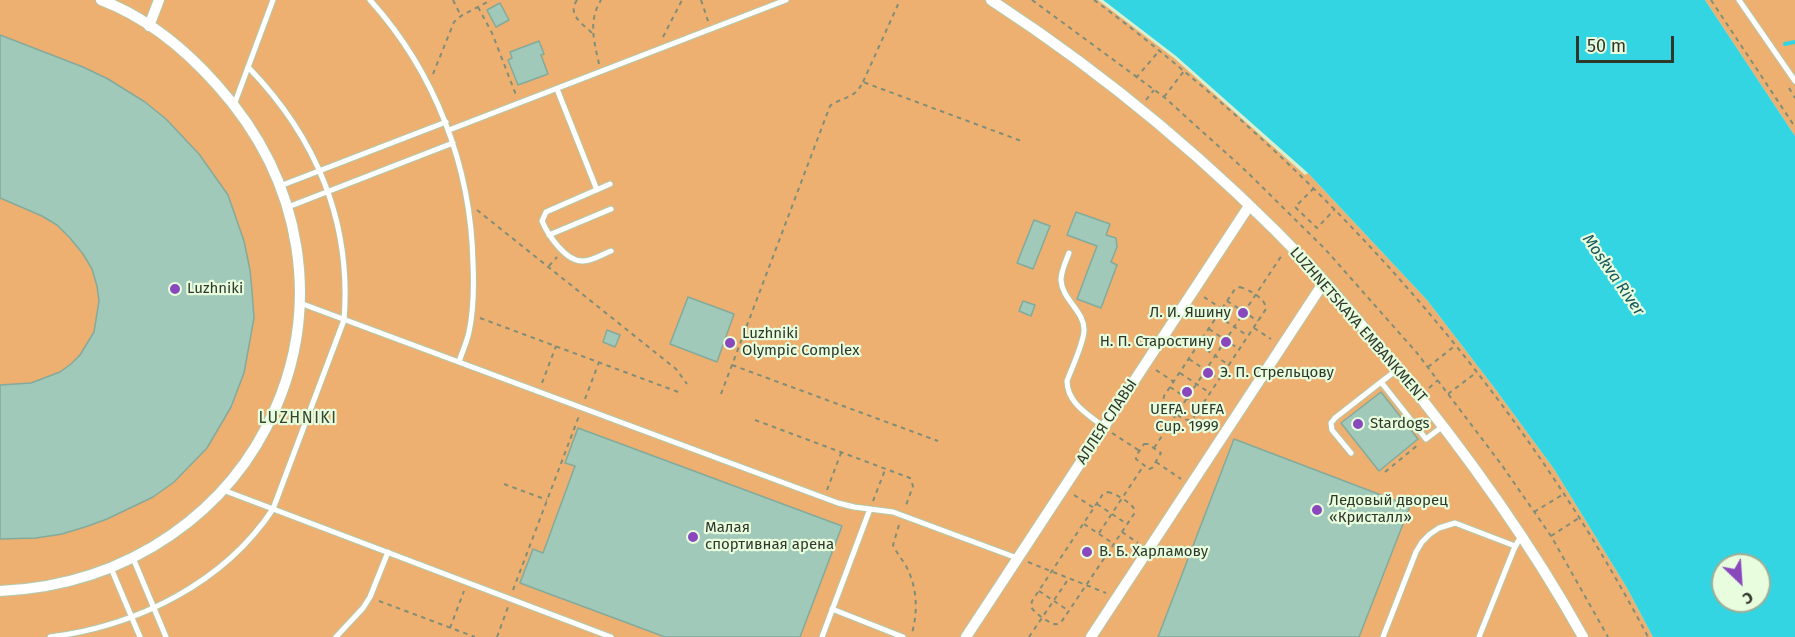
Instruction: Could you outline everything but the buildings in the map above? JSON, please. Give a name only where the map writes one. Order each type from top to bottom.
[{"type":"street","points":[[0,591],[68,582],[111,568],[174,534],[223,490],[255,448],[268,427],[279,401],[292,359],[300,303],[298,256],[288,207],[256,136],[234,105],[195,63],[149,26],[113,4],[101,0]]},
{"type":"street","name":"LUZHNETSKAYA EMBANKMENT","points":[[991,0],[1042,34],[1139,109],[1249,206],[1324,282],[1398,369],[1484,480],[1518,541],[1582,637]]},
{"type":"street","points":[[149,26],[157,4]]},
{"type":"street","name":"АЛЛЕЯ СЛАВЫ","points":[[966,637],[1249,206]]},
{"type":"street","points":[[1091,637],[1324,282]]},
{"type":"lane","points":[[234,105],[273,0]]},
{"type":"lane","points":[[370,0],[398,34],[429,86],[449,130],[468,203],[473,254],[471,315],[468,335],[459,362]]},
{"type":"lane","points":[[449,130],[786,0]]},
{"type":"lane","points":[[1739,0],[1795,81]]},
{"type":"lane","points":[[50,637],[95,629],[154,608],[181,594],[226,561],[255,533],[273,509],[344,320],[346,286],[344,259],[337,220],[328,191],[308,145],[287,112],[248,67]]},
{"type":"lane","points":[[557,88],[597,190]]},
{"type":"lane","points":[[280,186],[446,122]]},
{"type":"lane","points":[[288,207],[453,143]]},
{"type":"lane","points":[[610,184],[546,212],[542,221],[549,235],[562,250],[574,259],[589,260],[611,251]]},
{"type":"lane","points":[[549,235],[610,209]]},
{"type":"lane","points":[[1069,253],[1061,283],[1081,319],[1084,330],[1067,381],[1068,393],[1073,401],[1104,427]]},
{"type":"lane","points":[[300,303],[824,498],[844,505],[892,512],[1017,558]]},
{"type":"lane","points":[[1351,453],[1332,430],[1331,423],[1398,369]]},
{"type":"lane","points":[[1382,382],[1426,439],[1443,426]]},
{"type":"lane","points":[[223,490],[611,637]]},
{"type":"lane","points":[[822,637],[870,509]]},
{"type":"lane","points":[[1383,637],[1422,542],[1439,528],[1455,523],[1518,541],[1479,637]]},
{"type":"lane","points":[[336,637],[370,597],[388,552]]},
{"type":"lane","points":[[133,558],[166,637]]},
{"type":"lane","points":[[111,568],[140,637]]},
{"type":"lane","points":[[832,609],[903,637]]},
{"type":"path","points":[[453,0],[461,16]]},
{"type":"path","points":[[429,86],[453,24],[461,16],[491,0]]},
{"type":"path","points":[[577,0],[573,14],[592,33]]},
{"type":"path","points":[[600,72],[592,33],[594,14],[601,0]]},
{"type":"path","points":[[670,23],[682,0]]},
{"type":"path","points":[[701,0],[708,20]]},
{"type":"path","points":[[721,394],[828,108],[860,89],[900,0]]},
{"type":"path","points":[[1094,0],[1184,71],[1314,188],[1379,256],[1438,323],[1477,372],[1563,494],[1625,593],[1648,637]]},
{"type":"path","points":[[1711,0],[1795,127]]},
{"type":"path","points":[[478,7],[492,33],[519,103]]},
{"type":"path","points":[[1136,78],[1159,51]]},
{"type":"path","points":[[1164,97],[1184,71]]},
{"type":"path","points":[[862,82],[1024,142]]},
{"type":"path","points":[[1314,188],[1295,207],[1317,228],[1335,209]]},
{"type":"path","points":[[468,203],[676,369],[687,384]]},
{"type":"path","points":[[549,267],[562,250]]},
{"type":"path","points":[[1154,448],[1284,252]]},
{"type":"path","points":[[1240,287],[1264,301],[1266,307],[1204,402],[1190,420],[1185,419],[1166,406],[1163,402],[1164,396],[1227,301],[1235,289],[1240,287]]},
{"type":"path","points":[[1194,290],[1222,309]]},
{"type":"path","points":[[1227,301],[1258,321]]},
{"type":"path","points":[[471,315],[681,393]]},
{"type":"path","points":[[1217,316],[1248,336]]},
{"type":"path","points":[[1254,328],[1282,346]]},
{"type":"path","points":[[1208,329],[1239,350]]},
{"type":"path","points":[[1198,344],[1229,365]]},
{"type":"path","points":[[1428,367],[1456,345]]},
{"type":"path","points":[[539,392],[556,346]]},
{"type":"path","points":[[1189,358],[1219,379]]},
{"type":"path","points":[[497,637],[599,362]]},
{"type":"path","points":[[1146,363],[1174,382]]},
{"type":"path","points":[[732,364],[938,441]]},
{"type":"path","points":[[1448,394],[1477,372]]},
{"type":"path","points":[[1179,373],[1210,393]]},
{"type":"path","points":[[1170,387],[1200,407]]},
{"type":"path","points":[[1204,402],[1233,421]]},
{"type":"path","points":[[1104,427],[1140,451]]},
{"type":"path","points":[[1385,472],[1426,439]]},
{"type":"path","points":[[1146,444],[1161,453],[1152,468],[1136,458],[1140,451],[1146,444]]},
{"type":"path","points":[[824,498],[841,452]]},
{"type":"path","points":[[1156,462],[1191,485]]},
{"type":"path","points":[[1099,533],[1144,465]]},
{"type":"path","points":[[870,509],[886,469]]},
{"type":"path","points":[[504,484],[547,500]]},
{"type":"path","points":[[1064,488],[1094,508]]},
{"type":"path","points":[[1106,493],[1113,493],[1132,506],[1134,514],[1062,621],[1053,624],[1034,611],[1031,607],[1032,601],[1097,504],[1106,493]]},
{"type":"path","points":[[1534,512],[1563,494]]},
{"type":"path","points":[[1097,504],[1127,524]]},
{"type":"path","points":[[1551,536],[1579,518]]},
{"type":"path","points":[[1084,523],[1114,544]]},
{"type":"path","points":[[1122,532],[1148,550]]},
{"type":"path","points":[[1017,558],[1117,597]]},
{"type":"path","points":[[1029,637],[1069,578]]},
{"type":"path","points":[[450,628],[467,583]]},
{"type":"path","points":[[1039,591],[1069,611]]},
{"type":"path","points":[[370,597],[475,637]]},
{"type":"shaded area","name":"Luzhniki Olympic Complex","points":[[0,0],[1098,0],[1174,58],[1305,175],[1308,173],[1427,300],[1554,469],[1627,588],[1653,637],[0,637]]},
{"type":"shaded area","points":[[1705,0],[1795,0],[1795,136]]},
{"type":"water","name":"Moskva River","points":[[1103,0],[1705,0],[1795,136],[1795,637],[1653,637],[1627,588],[1554,469],[1493,386],[1427,300],[1308,173],[1176,56]]},
{"type":"waterway","points":[[1785,44],[1795,42]]},
{"type":"place","name":"Luzhniki","points":[[175,289]]},
{"type":"place","name":"Л. И. Яшину","points":[[1243,313]]},
{"type":"place","name":"Н. П. Старостину","points":[[1226,342]]},
{"type":"place","name":"Luzhniki Olympic Complex","points":[[730,343]]},
{"type":"place","name":"Э. П. Стрельцову","points":[[1208,373]]},
{"type":"place","name":"UEFA. UEFA Cup. 1999","points":[[1187,392]]},
{"type":"place","name":"Stardogs","points":[[1358,424]]},
{"type":"place","name":"Ледовый дворец «Кристалл»","points":[[1317,510]]},
{"type":"place","name":"Малая спортивная арена","points":[[693,537]]},
{"type":"place","name":"В. Б. Харламову","points":[[1087,552]]},
{"type":"district","name":"LUZHNIKI","points":[[298,419]]}]
